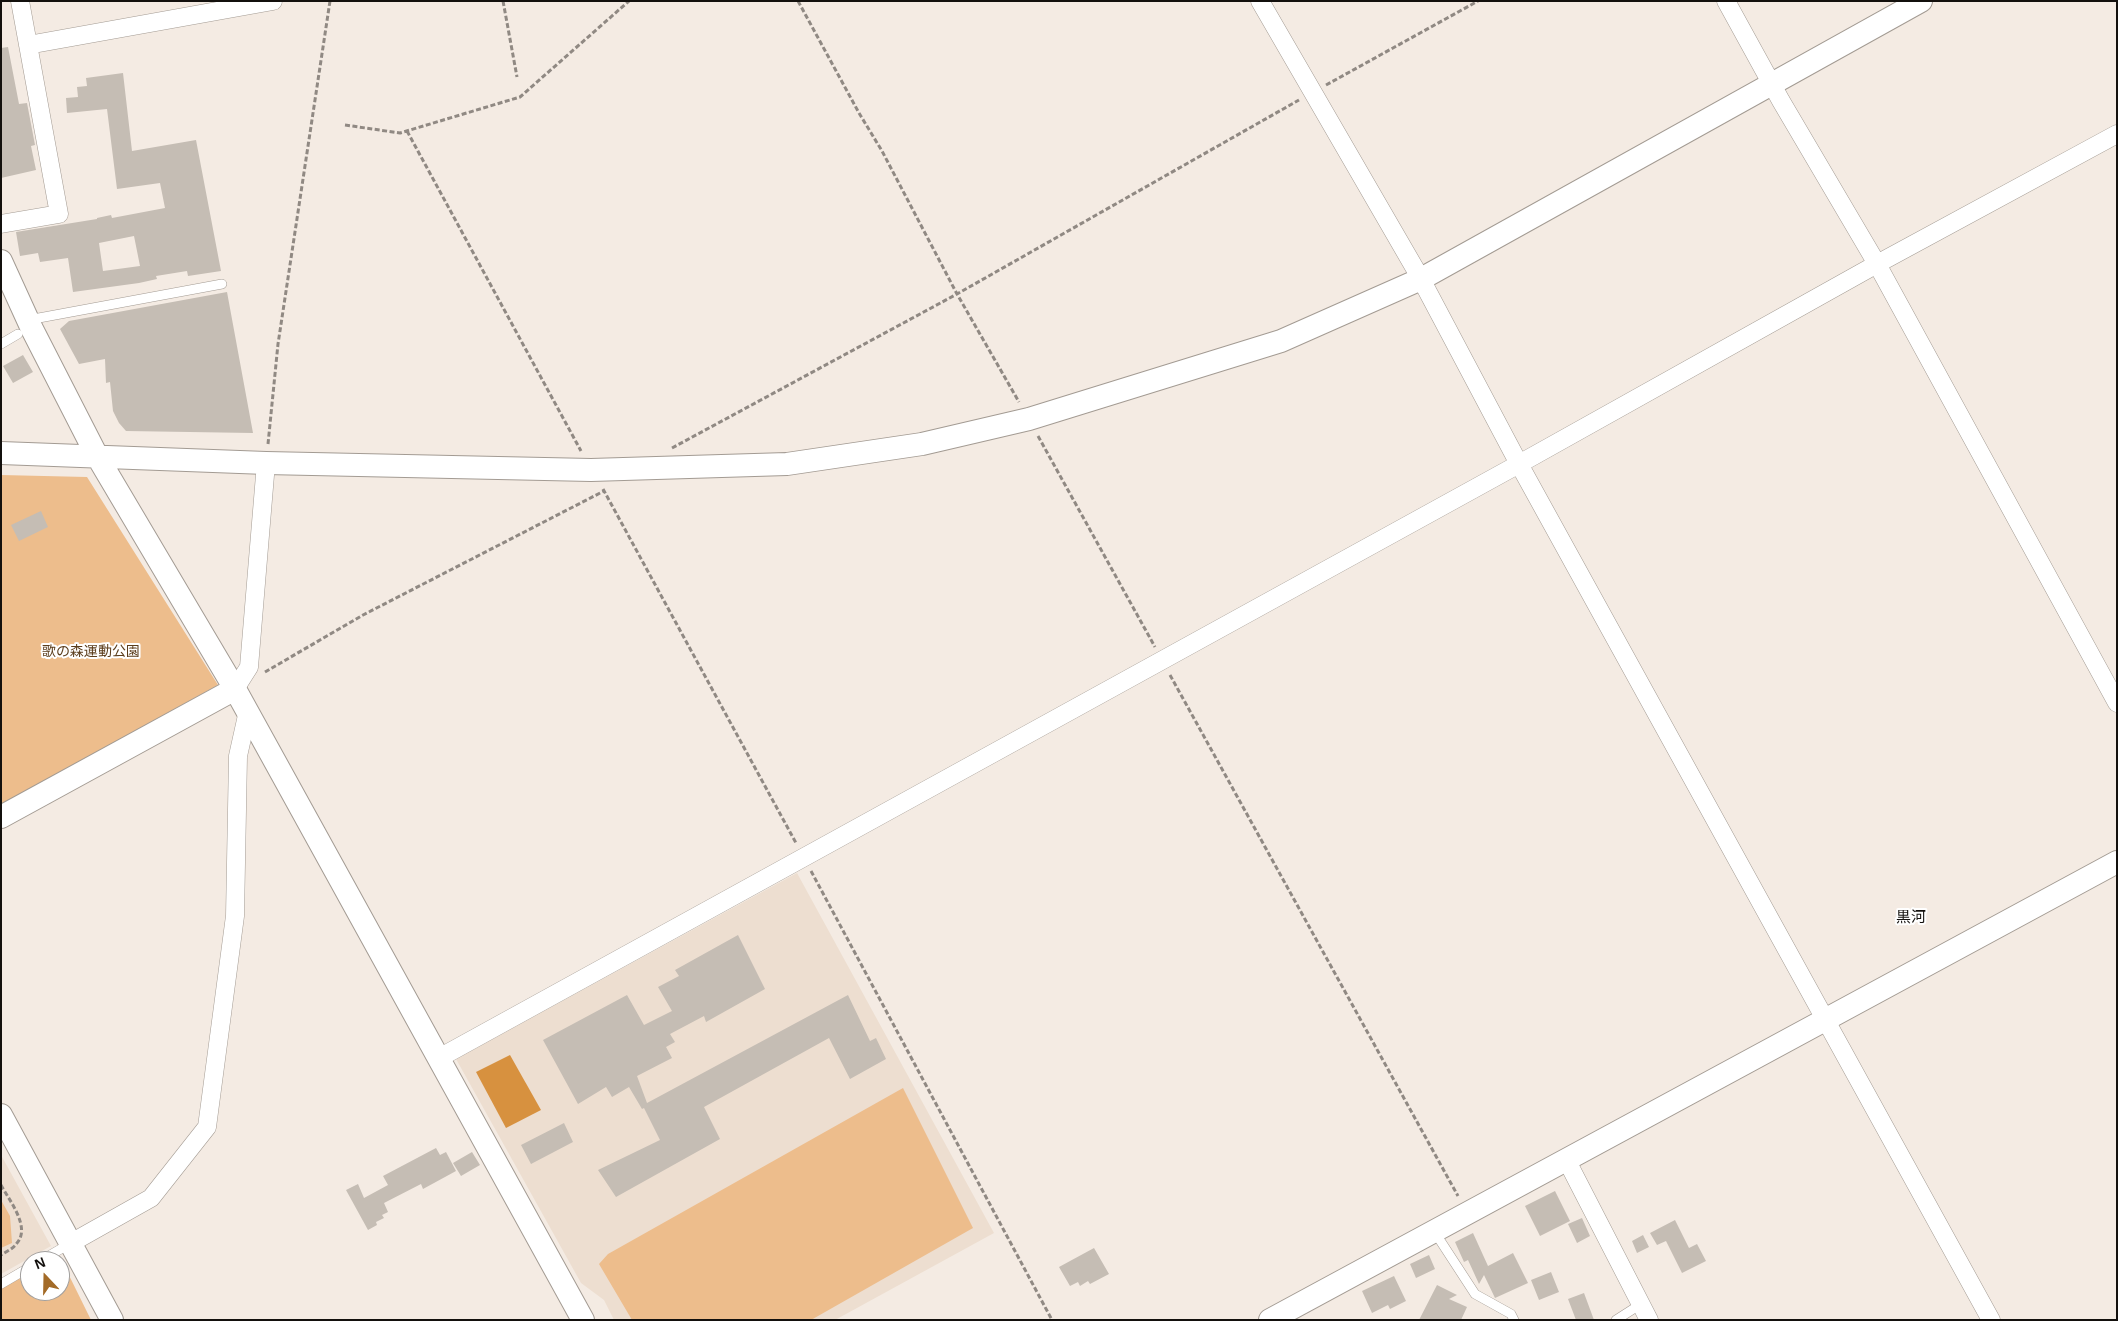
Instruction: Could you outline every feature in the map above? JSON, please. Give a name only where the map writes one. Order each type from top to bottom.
[{"type":"street","points":[[1,224],[59,214],[20,1]]},
{"type":"street","points":[[28,45],[273,1]]},
{"type":"street","points":[[1260,1],[1421,279],[1519,464],[1991,1320]]},
{"type":"street","points":[[1726,1],[1877,264],[2117,703]]},
{"type":"street","points":[[1,452],[266,463],[591,470],[787,464],[922,444],[1029,419],[1281,341],[1421,279],[1921,1]]},
{"type":"street","points":[[439,1058],[1519,464],[1877,264],[2117,134]]},
{"type":"street","points":[[1,261],[23,327],[248,711],[583,1320]]},
{"type":"street","points":[[1,817],[235,689],[249,667],[266,463]]},
{"type":"street","points":[[71,1243],[151,1198],[207,1127],[235,916],[238,756],[248,711]]},
{"type":"street","points":[[1270,1320],[2117,862]]},
{"type":"street","points":[[1,1115],[112,1320]]},
{"type":"street","points":[[1566,1159],[1645,1312]]},
{"type":"lane","points":[[1,344],[23,327],[222,284]]},
{"type":"lane","points":[[1434,1231],[1475,1294],[1510,1314],[1514,1320]]},
{"type":"lane","points":[[57,1251],[71,1243]]},
{"type":"lane","points":[[1,1284],[20,1273]]},
{"type":"lane","points":[[1616,1320],[1645,1312]]},
{"type":"path","points":[[266,463],[278,344],[330,1]]},
{"type":"path","points":[[503,1],[517,77]]},
{"type":"path","points":[[345,125],[400,133],[520,97],[629,1]]},
{"type":"path","points":[[798,1],[859,113],[882,150],[956,294],[1029,419],[1467,1212]]},
{"type":"path","points":[[667,451],[956,294],[1478,1]]},
{"type":"path","points":[[407,131],[804,858],[1052,1320]]},
{"type":"path","points":[[261,674],[363,615],[604,491]]},
{"type":"path","points":[[1,1185],[20,1220],[22,1230],[18,1243],[1,1255]]},
{"type":"shaded area","points":[[797,873],[994,1233],[835,1320],[614,1320],[604,1300],[581,1283],[456,1059]]},
{"type":"shaded area","points":[[510,1055],[541,1110],[506,1128],[476,1072]]},
{"type":"shaded area","points":[[1,1155],[51,1246],[42,1251],[20,1251],[20,1263],[1,1274]]},
{"type":"green space","name":"歌の森運動公園","points":[[1,475],[87,477],[218,685],[1,805]]},
{"type":"green space","points":[[903,1088],[973,1228],[811,1320],[632,1320],[599,1264],[608,1254]]},
{"type":"green space","points":[[1,1200],[10,1216],[12,1243],[1,1248]]},
{"type":"green space","points":[[20,1274],[20,1301],[70,1301],[70,1277],[91,1320],[1,1320],[1,1286]]},
{"type":"building","points":[[8,47],[19,104],[27,103],[35,145],[31,146],[36,170],[1,178],[1,48]]},
{"type":"building","points":[[123,73],[132,151],[196,140],[221,271],[188,276],[187,271],[156,276],[157,279],[139,283],[73,292],[68,258],[40,262],[38,253],[20,256],[16,232],[111,215],[112,218],[165,208],[160,183],[117,189],[107,109],[67,113],[66,98],[78,97],[77,87],[87,86],[86,78]],"holes":[[[134,236],[140,266],[103,271],[99,243]]]},
{"type":"building","points":[[227,292],[253,433],[126,431],[119,423],[113,411],[110,382],[106,383],[105,359],[79,364],[60,329],[69,321]]},
{"type":"building","points":[[23,355],[33,372],[13,383],[3,366]]},
{"type":"building","points":[[41,511],[48,527],[19,541],[11,525]]},
{"type":"building","points":[[738,935],[765,989],[706,1022],[704,1016],[670,1034],[675,1042],[666,1047],[672,1058],[637,1076],[647,1103],[848,995],[870,1041],[876,1038],[886,1059],[850,1079],[829,1038],[704,1107],[720,1139],[616,1197],[598,1170],[660,1140],[644,1108],[642,1109],[629,1087],[612,1097],[606,1087],[578,1104],[543,1040],[627,995],[644,1025],[672,1011],[658,987],[679,976],[675,970]]},
{"type":"building","points":[[564,1123],[573,1142],[531,1164],[521,1145]]},
{"type":"building","points":[[436,1148],[440,1155],[446,1152],[456,1171],[423,1189],[421,1184],[384,1203],[388,1212],[382,1215],[384,1218],[376,1222],[377,1225],[368,1230],[346,1190],[358,1184],[364,1198],[388,1185],[383,1176]]},
{"type":"building","points":[[472,1152],[480,1165],[461,1176],[453,1163]]},
{"type":"building","points":[[1555,1191],[1570,1221],[1540,1236],[1525,1206]]},
{"type":"building","points":[[1582,1218],[1590,1236],[1577,1243],[1568,1224]]},
{"type":"building","points":[[1675,1220],[1689,1248],[1697,1244],[1706,1261],[1682,1273],[1666,1241],[1657,1245],[1650,1233]]},
{"type":"building","points":[[1473,1233],[1488,1266],[1513,1253],[1528,1283],[1495,1298],[1484,1275],[1479,1284],[1468,1260],[1464,1262],[1455,1242]]},
{"type":"building","points":[[1643,1235],[1649,1247],[1637,1253],[1632,1241]]},
{"type":"building","points":[[1094,1248],[1109,1274],[1090,1284],[1088,1281],[1080,1286],[1078,1282],[1070,1286],[1059,1267]]},
{"type":"building","points":[[1429,1255],[1435,1269],[1416,1278],[1410,1264]]},
{"type":"building","points":[[1551,1272],[1559,1292],[1539,1300],[1531,1280]]},
{"type":"building","points":[[1394,1276],[1406,1301],[1390,1309],[1388,1305],[1372,1313],[1362,1291]]},
{"type":"building","points":[[1437,1285],[1457,1295],[1449,1299],[1467,1307],[1461,1320],[1419,1320]]},
{"type":"building","points":[[1584,1293],[1594,1320],[1576,1320],[1568,1299]]},
{"type":"district","name":"黒河","points":[[1911,918]]}]
